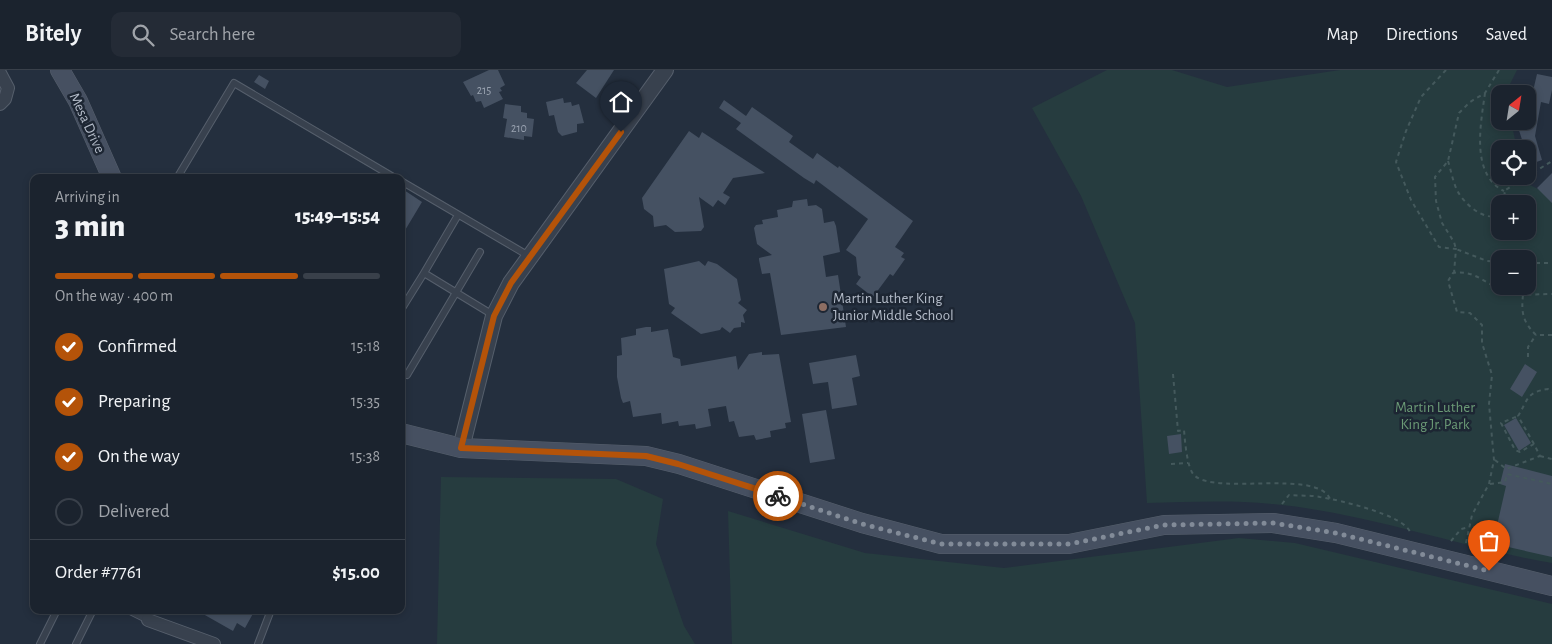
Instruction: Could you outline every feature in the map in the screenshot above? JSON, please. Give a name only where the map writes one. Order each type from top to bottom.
[{"type":"main road","name":"Mesa Drive","points":[[60,70],[78,101],[110,174]]},
{"type":"main road","points":[[405,434],[461,448],[646,456],[678,464],[862,524],[941,544],[1069,544],[1164,525],[1273,523],[1336,533],[1552,586]]},
{"type":"street","points":[[461,448],[494,316],[511,283],[665,70]]},
{"type":"street","points":[[0,73],[8,88],[5,99],[0,104]]},
{"type":"street","points":[[148,620],[214,644]]},
{"type":"lane","points":[[179,174],[234,83],[387,174]]},
{"type":"lane","points":[[405,184],[530,257]]},
{"type":"lane","points":[[405,304],[458,215]]},
{"type":"lane","points":[[405,375],[407,376],[480,252]]},
{"type":"lane","points":[[424,273],[494,316]]},
{"type":"lane","points":[[40,644],[54,614]]},
{"type":"lane","points":[[76,644],[91,614]]},
{"type":"lane","points":[[136,614],[148,620]]},
{"type":"lane","points":[[258,644],[269,614]]},
{"type":"path","points":[[1446,70],[1421,97],[1406,130],[1396,162],[1411,200],[1439,247],[1456,249],[1491,261]]},
{"type":"path","points":[[1500,70],[1485,93],[1479,136],[1486,175],[1494,186],[1504,191]]},
{"type":"path","points":[[1466,543],[1472,515],[1489,484],[1494,460],[1489,404],[1492,375],[1482,343],[1482,325],[1470,312],[1458,312],[1448,281],[1454,273],[1456,249],[1454,242],[1442,223],[1436,201],[1436,177],[1448,161],[1459,114],[1470,102],[1485,93]]},
{"type":"path","points":[[1448,161],[1458,191],[1475,211],[1491,216]]},
{"type":"path","points":[[1504,191],[1552,161]]},
{"type":"path","points":[[1504,191],[1505,195]]},
{"type":"path","points":[[1536,263],[1552,263]]},
{"type":"path","points":[[1454,273],[1463,272],[1478,276],[1491,283]]},
{"type":"path","points":[[1536,295],[1552,294]]},
{"type":"path","points":[[1523,295],[1522,315],[1526,326],[1536,335],[1552,335]]},
{"type":"path","points":[[1528,357],[1528,347],[1536,335]]},
{"type":"path","points":[[1173,374],[1178,431],[1184,430],[1188,467],[1195,476],[1204,480],[1304,486],[1322,491],[1330,499]]},
{"type":"path","points":[[1534,444],[1520,452],[1515,450],[1501,422],[1518,416],[1527,397],[1537,390],[1548,389],[1552,392]]},
{"type":"path","points":[[1518,416],[1540,456]]},
{"type":"path","points":[[1506,469],[1540,456],[1552,459]]},
{"type":"path","points":[[1489,484],[1505,482],[1507,474],[1506,469],[1494,460]]},
{"type":"path","points":[[1172,464],[1188,463]]},
{"type":"path","points":[[1507,474],[1552,484]]},
{"type":"path","points":[[1282,504],[1289,495],[1330,499],[1348,503],[1404,523],[1410,532]]},
{"type":"path","points":[[1451,541],[1461,528],[1469,526]]},
{"type":"green space","name":"Martin Luther King Jr. Park","points":[[1107,70],[1172,70],[1227,87],[1340,70],[1517,70],[1510,85],[1491,85],[1491,130],[1513,130],[1515,140],[1491,140],[1491,185],[1530,185],[1552,196],[1552,563],[1378,522],[1308,508],[1242,502],[1147,503],[1135,323],[1081,196],[1032,108]]},
{"type":"green space","points":[[441,477],[616,479],[663,499],[656,544],[684,626],[695,644],[437,644]]},
{"type":"green space","points":[[728,511],[865,553],[1004,568],[1239,538],[1295,543],[1552,604],[1552,644],[732,644]]},
{"type":"building","points":[[489,70],[498,70],[505,85],[500,88],[502,91],[499,92],[503,99],[484,108],[481,101],[476,102],[473,95],[471,96],[463,82]]},
{"type":"building","points":[[587,70],[614,70],[596,98],[576,83]]},
{"type":"building","points":[[1537,74],[1552,77],[1549,104],[1541,102],[1535,136],[1542,160],[1536,162],[1536,140],[1522,140],[1519,130],[1536,130],[1536,85],[1534,85]]},
{"type":"building","points":[[259,75],[269,81],[265,89],[254,82]]},
{"type":"building","points":[[563,98],[564,103],[571,102],[572,106],[579,104],[584,123],[577,124],[577,132],[562,136],[558,132],[554,115],[549,116],[546,102]]},
{"type":"building","points":[[724,100],[746,116],[752,107],[793,136],[789,142],[813,159],[817,153],[838,168],[839,166],[913,221],[895,247],[904,253],[901,257],[905,259],[893,276],[890,274],[873,297],[856,284],[861,277],[858,275],[856,257],[846,250],[868,219],[816,180],[814,184],[804,178],[736,129],[741,123],[719,108]]},
{"type":"building","points":[[505,104],[521,106],[521,112],[527,113],[527,118],[534,119],[532,137],[524,136],[524,140],[504,137],[507,119],[503,118]]},
{"type":"building","points":[[689,131],[699,138],[702,132],[765,173],[733,178],[723,193],[730,197],[725,205],[718,200],[713,207],[699,197],[704,227],[701,231],[675,232],[666,225],[654,227],[653,216],[644,209],[642,198]]},
{"type":"building","points":[[1552,173],[1552,203],[1537,188]]},
{"type":"building","points":[[405,191],[422,202],[405,230]]},
{"type":"building","points":[[807,199],[808,206],[816,205],[822,209],[824,223],[834,221],[836,226],[840,252],[823,256],[826,277],[838,275],[846,327],[781,335],[770,273],[762,274],[759,260],[759,258],[772,255],[757,244],[754,228],[756,225],[763,224],[762,220],[778,217],[777,210],[792,207],[793,201]]},
{"type":"building","points":[[699,261],[705,266],[708,261],[717,264],[737,279],[741,300],[738,303],[747,310],[743,315],[745,323],[741,322],[741,327],[734,328],[730,333],[722,327],[720,330],[701,334],[671,313],[675,308],[669,304],[664,269]]},
{"type":"building","points":[[651,327],[651,332],[668,329],[673,357],[680,359],[681,366],[736,356],[738,370],[749,354],[762,352],[762,355],[779,354],[791,422],[785,423],[786,428],[770,431],[771,437],[756,440],[754,435],[739,437],[734,421],[729,422],[726,406],[708,409],[711,426],[696,429],[695,424],[679,426],[678,421],[662,424],[661,413],[633,417],[630,401],[623,403],[621,398],[617,377],[617,356],[622,355],[621,338],[636,335],[636,329]]},
{"type":"building","points":[[856,355],[860,376],[852,378],[857,405],[832,409],[828,382],[813,384],[809,363]]},
{"type":"building","points":[[1525,364],[1537,372],[1522,397],[1510,389]]},
{"type":"building","points":[[826,410],[835,459],[810,463],[802,414]]},
{"type":"building","points":[[1516,418],[1531,443],[1519,451],[1504,425]]},
{"type":"building","points":[[1181,434],[1182,452],[1169,454],[1167,436]]},
{"type":"building","points":[[1505,464],[1552,476],[1552,557],[1486,542],[1489,528],[1496,530],[1506,486],[1500,484]]},
{"type":"building","points":[[203,614],[253,614],[245,628],[237,623],[233,631]]},
{"type":"way so far","points":[[778,496],[862,524],[941,544],[1022,546],[1069,544],[1164,525],[1273,523],[1336,533],[1489,571]]},
{"type":"place","name":"Martin Luther King Junior Middle School","points":[[823,307]]},
{"type":"route","points":[[621,132],[511,283],[494,316],[461,448],[646,456],[678,464],[778,496]]}]
